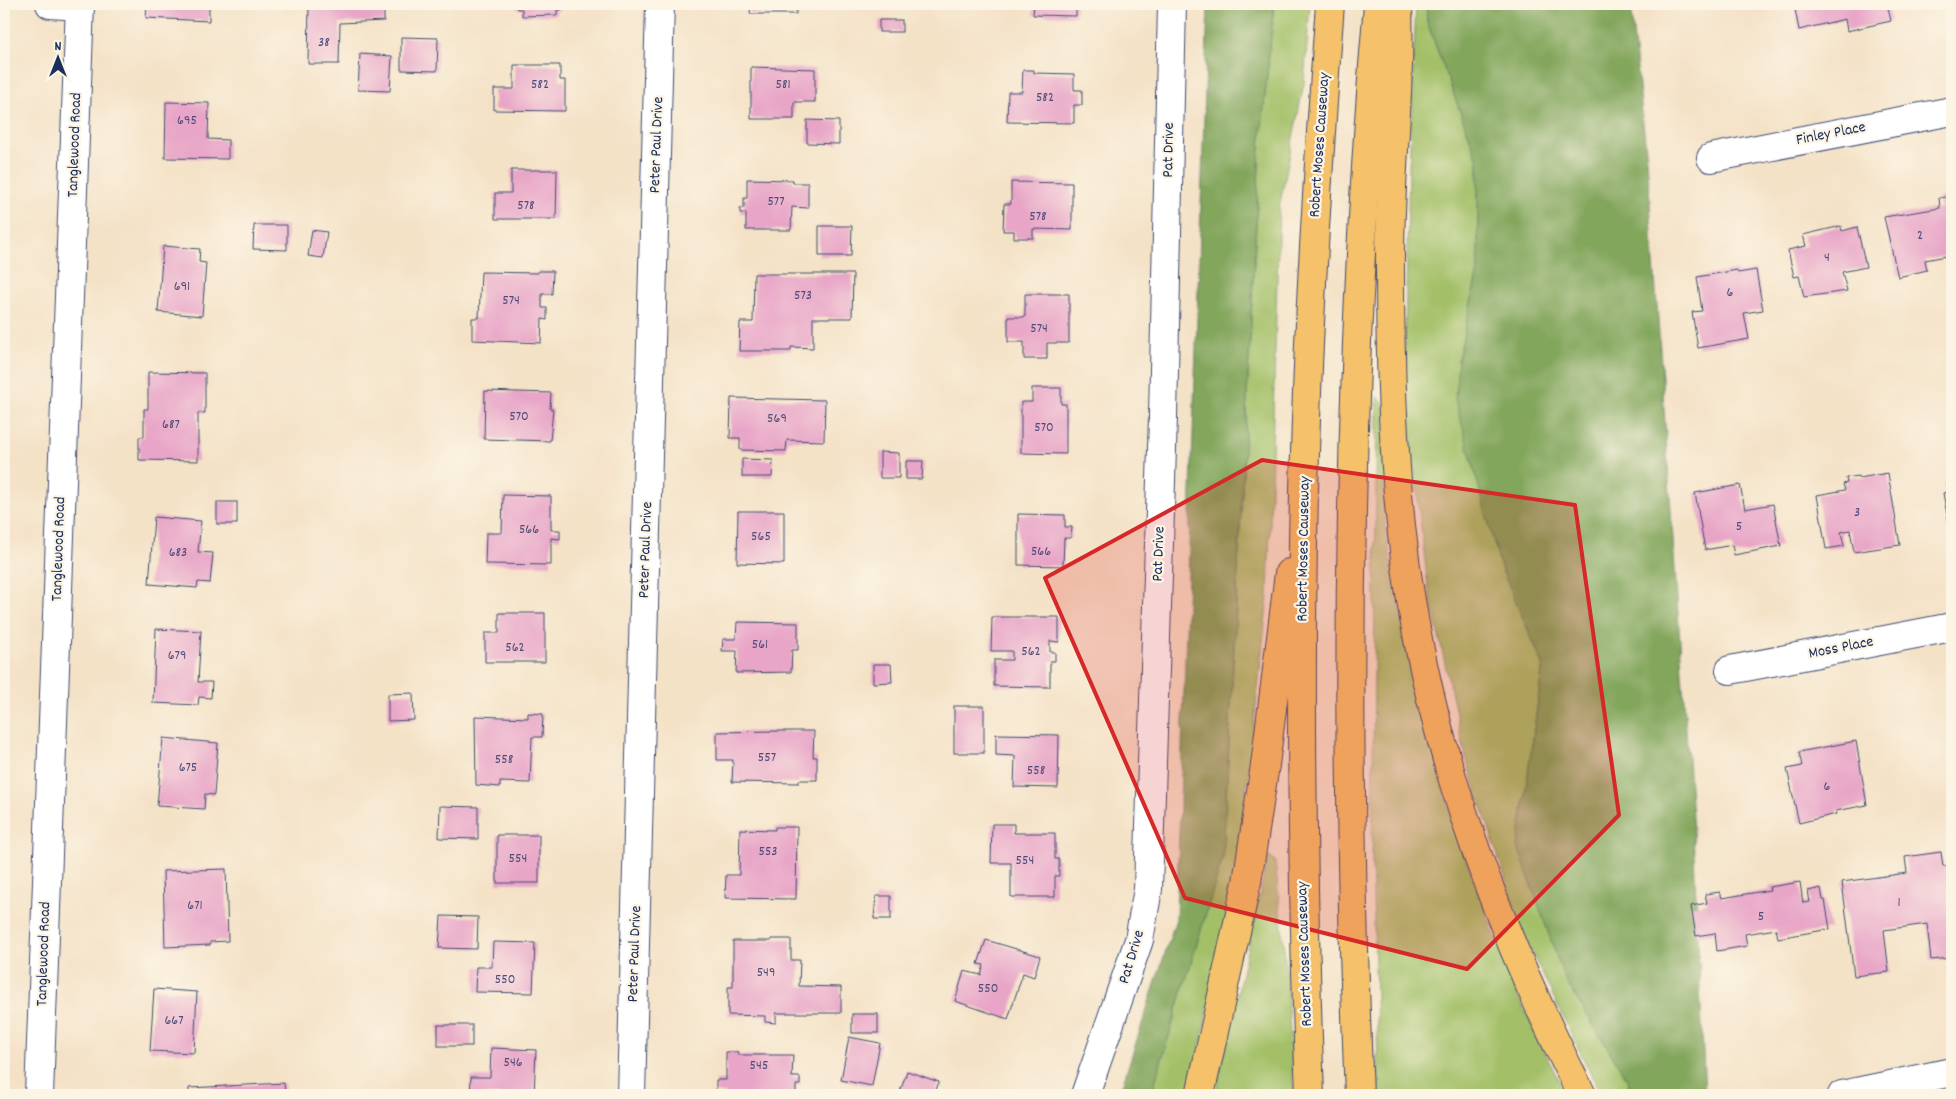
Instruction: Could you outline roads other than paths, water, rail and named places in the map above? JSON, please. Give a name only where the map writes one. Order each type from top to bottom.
[{"type":"highway","name":"Robert Moses Causeway","points":[[1310,1095],[1301,787],[1305,455],[1315,216],[1330,4]]},
{"type":"highway","points":[[1359,1095],[1352,882],[1351,641],[1356,421],[1364,209],[1378,4]]},
{"type":"highway","points":[[1398,4],[1400,49],[1390,215],[1391,318],[1397,486],[1408,581],[1435,712],[1484,873],[1530,988],[1582,1095]]},
{"type":"highway","points":[[1200,1095],[1236,938],[1256,826],[1305,455]]},
{"type":"street","points":[[50,4],[80,5]]},
{"type":"street","name":"Peter Paul Drive","points":[[631,1095],[660,4]]},
{"type":"street","name":"Pat Drive","points":[[1085,1095],[1139,940],[1148,890],[1163,427],[1172,4]]},
{"type":"street","name":"Tanglewood Road","points":[[39,1095],[80,5]]},
{"type":"street","name":"Finley Place","points":[[1711,158],[1952,110]]},
{"type":"street","name":"Moss Place","points":[[1730,670],[1952,627]]},
{"type":"street","points":[[1842,1095],[1952,1072]]}]
